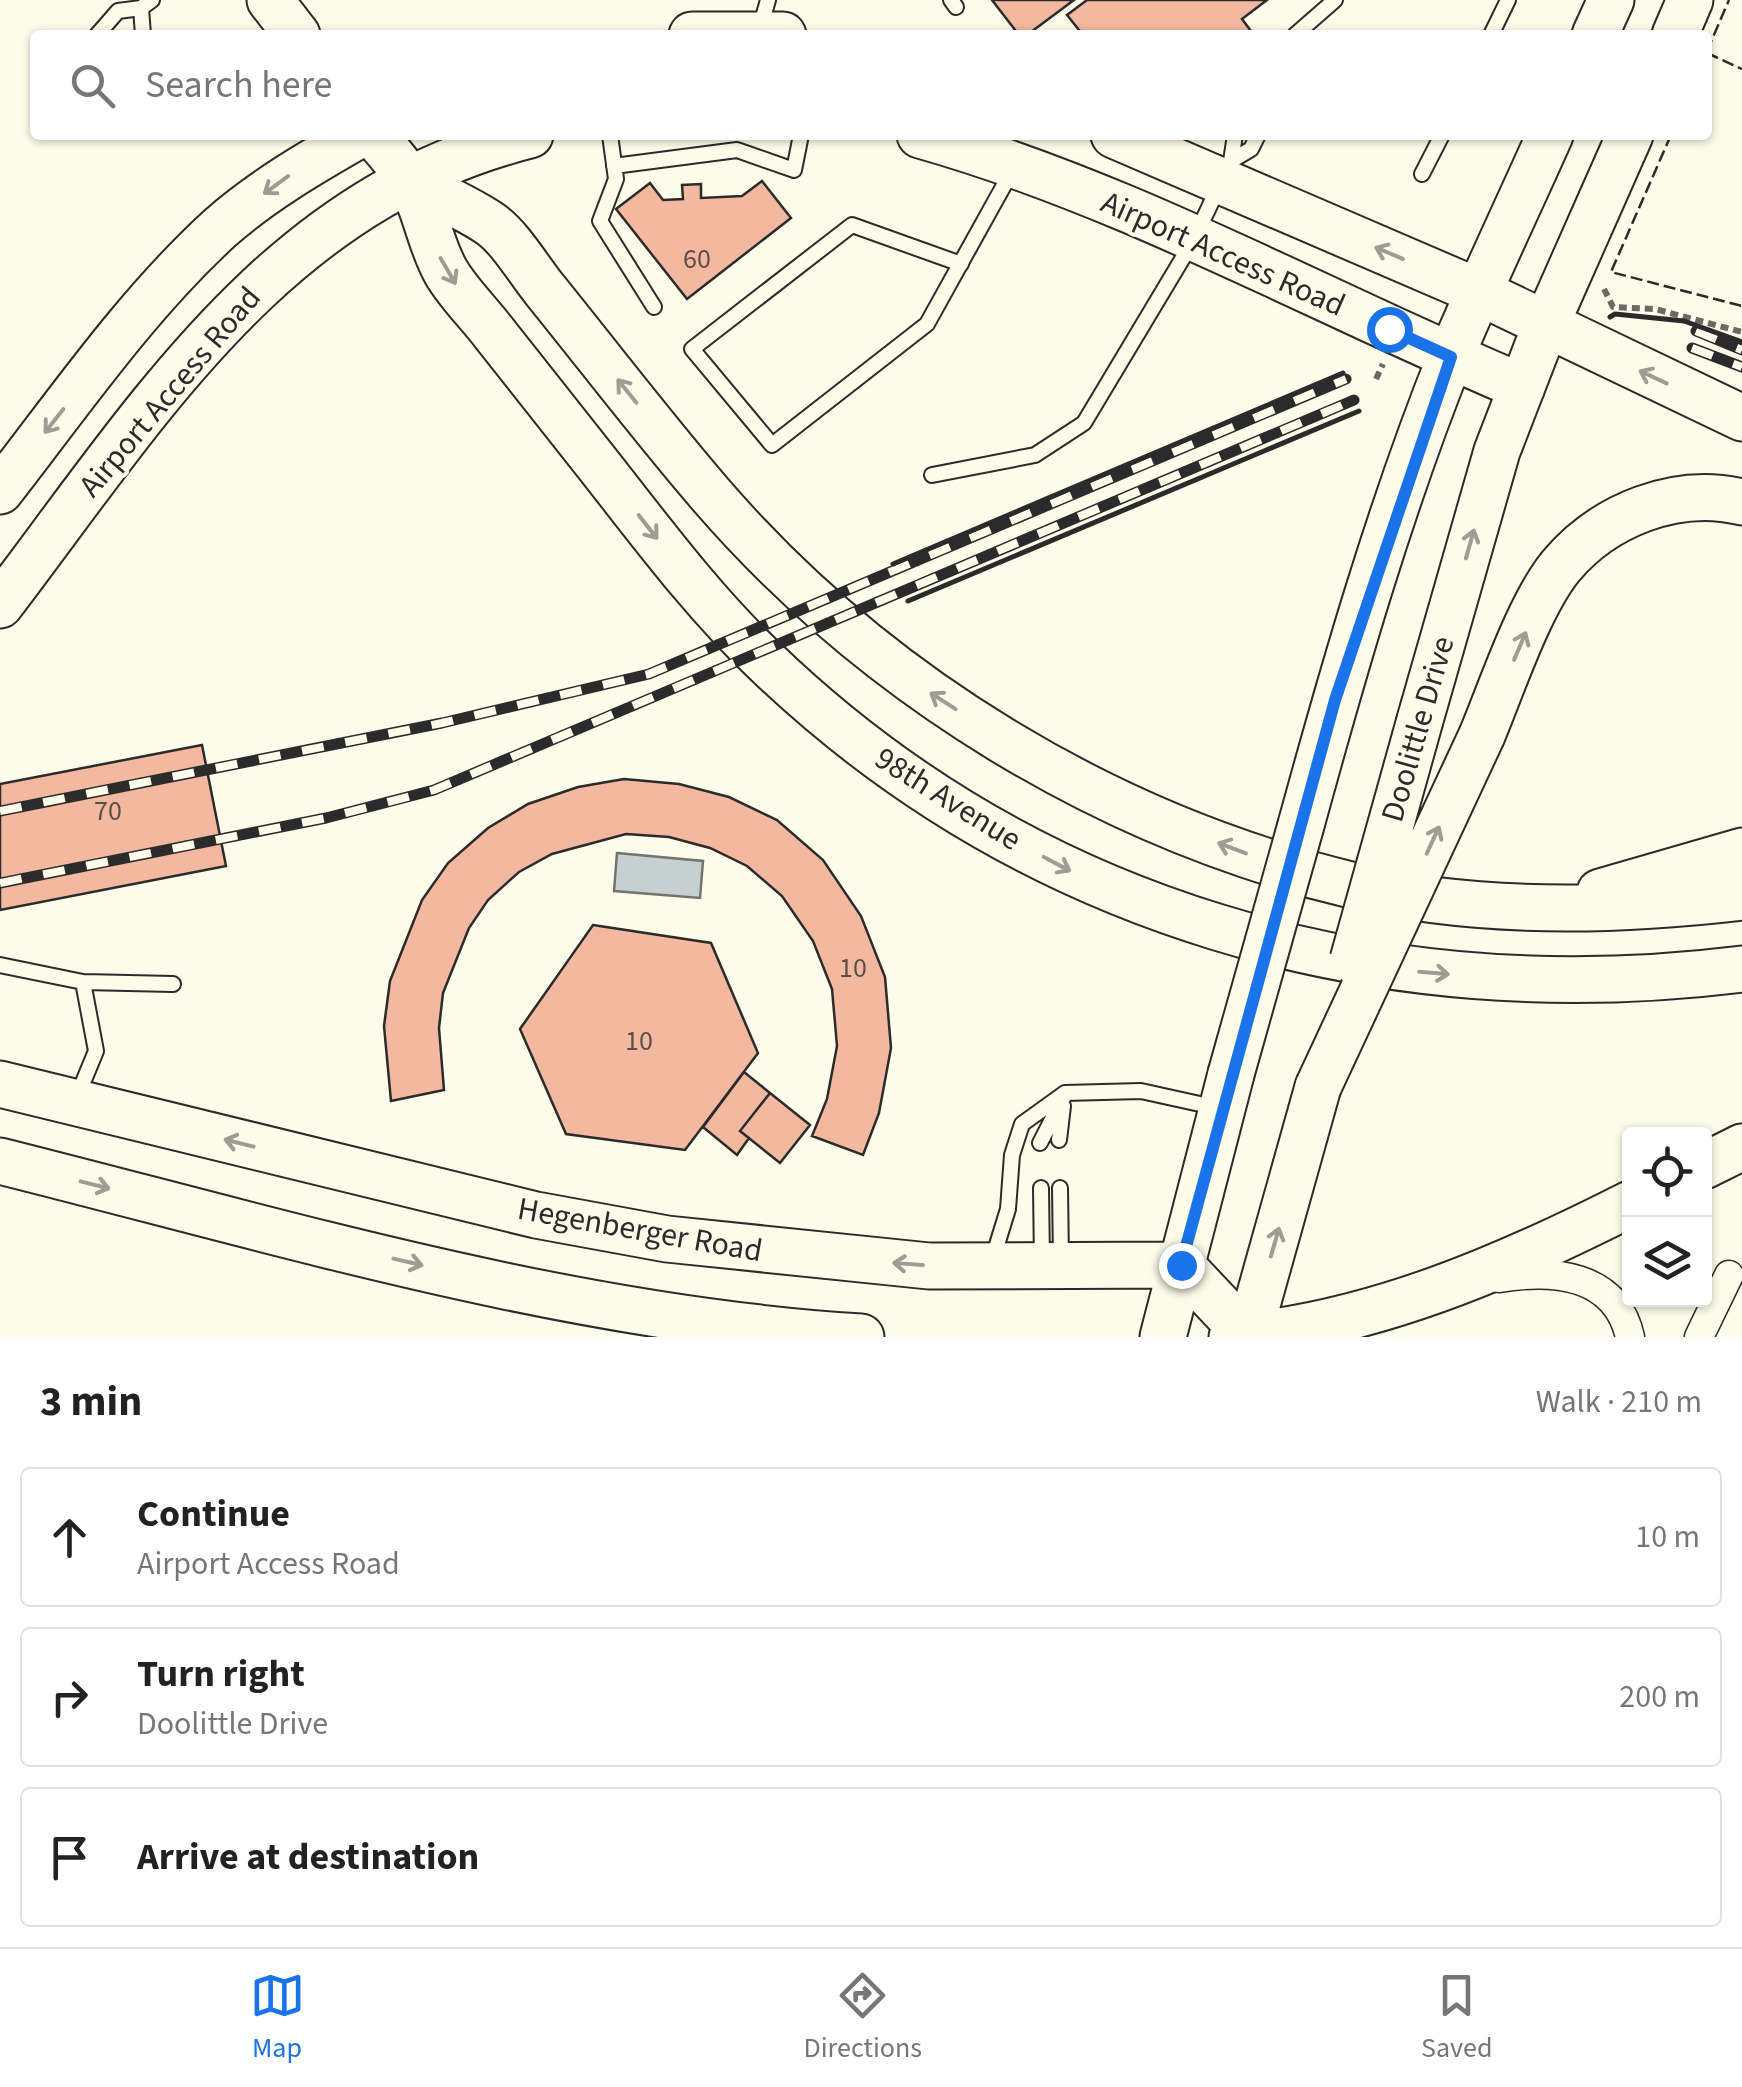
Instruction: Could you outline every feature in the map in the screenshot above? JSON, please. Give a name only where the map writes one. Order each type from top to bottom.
[{"type":"main road","points":[[270,0],[293,30]]},
{"type":"main road","points":[[1597,30],[1611,0]]},
{"type":"main road","points":[[1676,30],[1690,0]]},
{"type":"main road","points":[[0,490],[170,278],[222,226],[284,178],[350,140]]},
{"type":"main road","name":"98th Avenue","points":[[378,140],[411,182],[446,271],[671,557],[762,658],[805,696],[862,745],[976,822],[1090,882],[1203,925],[1313,954],[1425,973],[1544,982],[1665,978],[1742,968]]},
{"type":"main road","name":"Airport Access Road","points":[[0,605],[218,324],[268,275],[329,227],[411,182],[517,140]]},
{"type":"main road","name":"Airport Access Road","points":[[937,140],[1016,164],[1522,387]]},
{"type":"main road","name":"Airport Access Road","points":[[1143,140],[1227,171],[1545,327],[1742,418]]},
{"type":"main road","points":[[1163,1337],[1335,700],[1451,357],[1548,140]]},
{"type":"main road","name":"Doolittle Drive","points":[[1243,1336],[1318,1088],[1497,452],[1545,327],[1628,140]]},
{"type":"main road","name":"98th Avenue","points":[[411,182],[492,224],[712,497],[807,595],[915,682],[1026,754],[1152,818],[1255,857],[1354,885],[1444,900],[1548,906],[1656,907],[1742,897]]},
{"type":"main road","points":[[1318,1088],[1560,568],[1602,528],[1661,501],[1724,498],[1742,502]]},
{"type":"main road","points":[[1548,906],[1742,850]]},
{"type":"main road","name":"Hegenberger Road","points":[[0,1084],[536,1215],[667,1239],[802,1256],[990,1266],[1181,1265]]},
{"type":"main road","points":[[1712,1162],[1742,1147]]},
{"type":"main road","points":[[0,1161],[521,1288],[660,1315],[861,1337]]},
{"type":"main road","points":[[313,1239],[333,1167]]},
{"type":"main road","points":[[1181,1265],[1243,1336],[1362,1312],[1453,1285],[1622,1208]]},
{"type":"street","points":[[1453,1285],[1550,1274],[1588,1280],[1618,1305],[1630,1337]]},
{"type":"street","points":[[1699,1337],[1729,1275]]},
{"type":"lane","points":[[760,30],[768,0]]},
{"type":"lane","points":[[1301,30],[1334,0]]},
{"type":"lane","points":[[1493,30],[1508,0]]},
{"type":"lane","points":[[101,30],[118,11],[147,4],[143,30]]},
{"type":"lane","points":[[611,140],[616,179],[600,220],[654,306]]},
{"type":"lane","points":[[614,166],[737,150],[794,170],[799,140]]},
{"type":"lane","points":[[932,475],[1035,454],[1084,423],[1193,240],[1227,171],[1235,140]]},
{"type":"lane","points":[[1227,171],[1256,140]]},
{"type":"lane","points":[[1422,174],[1439,140]]},
{"type":"lane","points":[[961,264],[852,225],[692,349],[772,445],[927,324],[961,264],[1016,164]]},
{"type":"lane","points":[[0,965],[83,982],[173,984]]},
{"type":"lane","points":[[75,1102],[96,1051],[83,982]]},
{"type":"lane","points":[[990,1266],[1008,1209],[1012,1155],[1022,1124],[1065,1093],[1227,1091]]},
{"type":"lane","points":[[1059,1140],[1065,1093]]},
{"type":"lane","points":[[1040,1143],[1065,1093]]},
{"type":"lane","points":[[1041,1188],[1051,1267]]},
{"type":"lane","points":[[1051,1267],[1060,1188]]},
{"type":"path","points":[[1604,288],[1606,300],[1613,307],[1655,309],[1742,332]]},
{"type":"shaded area","points":[[617,853],[703,861],[700,898],[614,891]]},
{"type":"building","points":[[992,0],[1074,0],[1034,30],[1015,30]]},
{"type":"building","points":[[1087,0],[1267,0],[1242,19],[1250,30],[1079,30],[1067,15]]},
{"type":"building","points":[[762,181],[791,218],[687,299],[616,209],[650,183],[663,200],[683,199],[682,185],[701,184],[701,198],[742,196]]},
{"type":"building","points":[[202,745],[226,866],[0,910],[0,784]]},
{"type":"building","points":[[624,779],[679,784],[729,797],[777,820],[823,860],[861,916],[885,977],[891,1048],[879,1113],[863,1155],[812,1136],[827,1099],[837,1046],[832,989],[813,941],[782,896],[747,866],[710,848],[669,837],[626,834],[552,854],[519,872],[488,900],[469,928],[443,993],[439,1028],[444,1090],[391,1101],[384,1026],[390,981],[422,900],[448,863],[488,828],[528,804],[578,787]]},
{"type":"building","points":[[593,925],[711,943],[758,1053],[685,1150],[566,1134],[520,1029]]},
{"type":"building","points":[[744,1072],[770,1093],[740,1131],[749,1138],[737,1155],[703,1127]]},
{"type":"building","points":[[770,1093],[810,1125],[780,1163],[740,1131]]},
{"type":"railway","points":[[1696,331],[1742,350]]},
{"type":"railway","points":[[1692,348],[1742,367]]},
{"type":"railway","points":[[0,811],[442,723],[649,674],[1346,379]]},
{"type":"railway","points":[[0,883],[326,818],[434,790],[1354,400]]},
{"type":"fence","points":[[1712,39],[1729,0]]},
{"type":"fence","points":[[1712,55],[1742,69]]},
{"type":"fence","points":[[1669,140],[1611,272],[1742,306]]},
{"type":"wall","points":[[1610,317],[1615,314],[1684,321],[1742,342]]},
{"type":"wall","points":[[893,564],[1343,373]]},
{"type":"wall","points":[[908,601],[1359,411]]},
{"type":"route","points":[[1181,1265],[1335,700],[1420,438],[1451,357],[1389,329]]}]
